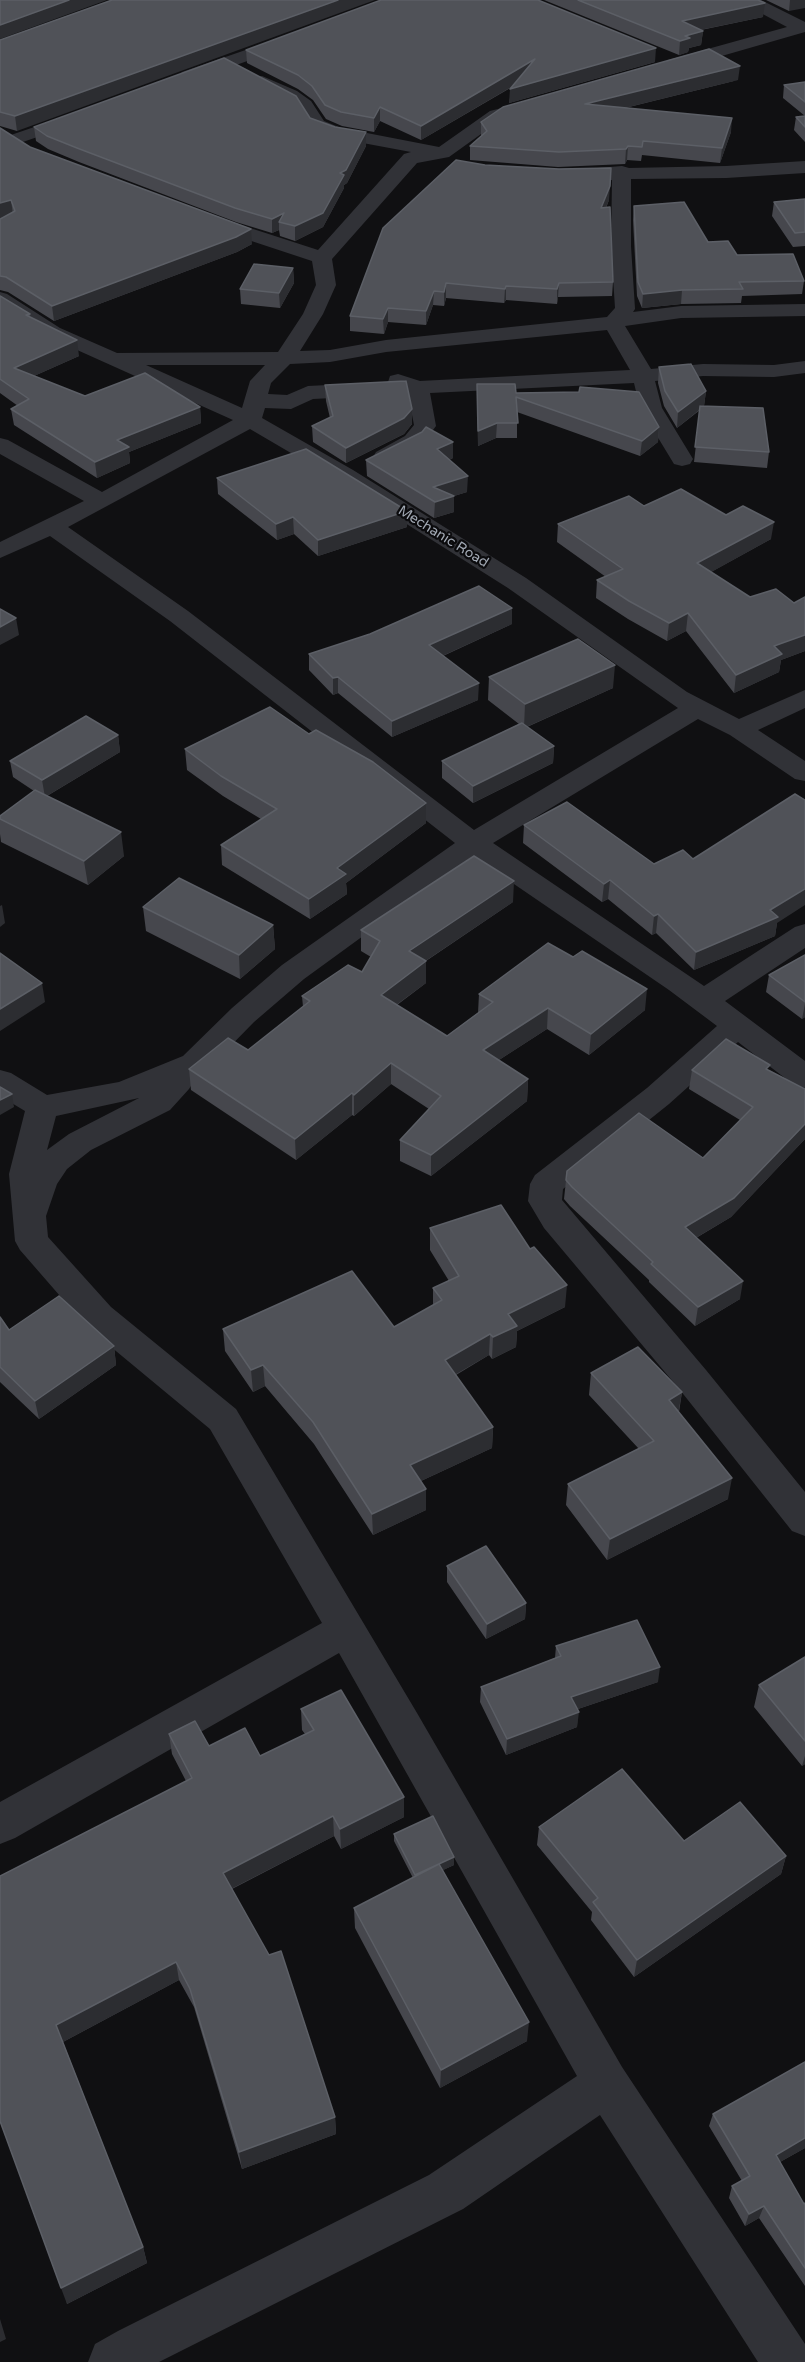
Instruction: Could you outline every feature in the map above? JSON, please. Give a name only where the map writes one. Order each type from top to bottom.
[{"type":"street","points":[[748,0],[803,28]]},
{"type":"street","points":[[655,62],[678,63],[803,28]]},
{"type":"street","points":[[170,83],[303,35]]},
{"type":"street","points":[[225,62],[291,95],[304,105],[317,125],[336,133],[448,159]]},
{"type":"street","points":[[322,258],[411,158],[448,159],[496,116],[541,102]]},
{"type":"street","points":[[9,136],[94,111]]},
{"type":"street","points":[[9,136],[40,155]]},
{"type":"street","points":[[547,174],[726,171],[805,166]]},
{"type":"street","points":[[613,323],[625,309],[621,246],[622,172]]},
{"type":"street","points":[[195,215],[239,232],[322,258]]},
{"type":"street","points":[[0,551],[102,501],[250,420],[261,381],[285,357],[313,314],[326,285],[322,258]]},
{"type":"street","name":"Mechanic Road","points":[[0,298],[53,332],[250,420],[345,475],[518,583],[678,699],[739,729],[805,773]]},
{"type":"street","points":[[116,359],[330,356],[386,346],[613,323],[638,317],[681,312],[805,310]]},
{"type":"street","points":[[613,323],[644,376],[646,394],[651,408],[682,459]]},
{"type":"street","points":[[285,357],[322,360],[418,387]]},
{"type":"street","points":[[256,396],[268,402],[291,402],[308,393],[644,376],[703,370],[774,371],[805,367]]},
{"type":"street","points":[[345,475],[413,441],[425,426],[418,387]]},
{"type":"street","points":[[0,445],[102,501]]},
{"type":"street","points":[[50,525],[179,616],[473,843],[703,1001],[805,1077]]},
{"type":"street","points":[[739,729],[805,698]]},
{"type":"street","points":[[30,1221],[41,1182],[56,1161],[80,1142],[159,1102],[243,1015],[293,972],[473,843],[697,708]]},
{"type":"street","points":[[703,1001],[805,934]]},
{"type":"street","points":[[737,1026],[658,1096],[547,1184],[545,1201],[556,1219],[693,1380],[805,1520]]},
{"type":"street","points":[[0,1081],[42,1107],[124,1092],[194,1064]]},
{"type":"street","points":[[42,1107],[25,1174],[32,1241],[99,1317],[223,1419],[606,2083],[787,2362]]},
{"type":"street","points":[[0,1824],[228,1698],[346,1629]]},
{"type":"street","points":[[113,2362],[446,2192],[606,2083]]},
{"type":"building","points":[[0,0],[69,0],[0,25]]},
{"type":"building","points":[[112,0],[338,0],[15,116],[0,112],[0,40]]},
{"type":"building","points":[[381,0],[538,0],[656,48],[510,89],[535,59],[421,126],[380,107],[374,118],[341,112],[325,105],[312,86],[298,75],[246,50]]},
{"type":"building","points":[[578,0],[758,0],[765,3],[682,21],[703,31],[685,36],[690,38],[680,41]]},
{"type":"building","points":[[709,49],[740,66],[585,104],[732,118],[722,148],[643,141],[642,147],[628,146],[626,149],[559,152],[470,146],[487,131],[481,122],[503,107]]},
{"type":"building","points":[[224,58],[296,96],[310,118],[335,127],[366,132],[346,170],[340,173],[344,175],[323,213],[295,226],[279,222],[284,213],[272,219],[235,208],[47,136],[34,127]]},
{"type":"building","points":[[805,82],[805,102],[784,85]]},
{"type":"building","points":[[805,116],[805,127],[796,117]]},
{"type":"building","points":[[0,128],[30,147],[251,229],[236,237],[52,306],[6,277],[0,276],[0,219],[15,211],[11,200],[0,203]]},
{"type":"building","points":[[456,160],[485,165],[559,169],[611,168],[610,186],[601,208],[610,207],[613,282],[559,283],[557,289],[506,286],[505,289],[446,283],[444,292],[434,291],[426,311],[388,308],[383,319],[350,316],[383,228]]},
{"type":"building","points":[[805,199],[805,232],[795,233],[774,202]]},
{"type":"building","points":[[684,202],[708,242],[728,241],[737,255],[793,254],[804,281],[739,282],[743,289],[682,290],[643,294],[638,282],[634,206]]},
{"type":"building","points":[[254,264],[293,268],[279,293],[240,289]]},
{"type":"building","points":[[0,296],[30,314],[26,315],[77,340],[14,368],[85,396],[145,373],[200,407],[117,440],[129,447],[95,462],[11,409],[29,399],[0,379]]},
{"type":"building","points":[[691,364],[706,391],[678,412],[665,391],[659,367]]},
{"type":"building","points":[[406,381],[412,409],[404,418],[346,448],[312,426],[333,416],[325,385]]},
{"type":"building","points":[[477,384],[515,384],[516,393],[579,392],[580,387],[639,392],[659,427],[642,441],[516,397],[518,423],[497,423],[478,431]]},
{"type":"building","points":[[700,406],[763,408],[769,452],[695,447]]},
{"type":"building","points":[[426,427],[453,442],[437,449],[468,476],[433,487],[454,496],[435,502],[366,460],[422,432]]},
{"type":"building","points":[[306,449],[407,511],[318,540],[293,517],[276,524],[217,478]]},
{"type":"building","points":[[681,489],[726,515],[743,506],[774,522],[697,563],[750,597],[776,589],[794,603],[805,597],[805,635],[774,646],[782,654],[736,675],[688,613],[669,623],[597,580],[623,569],[558,524],[629,496],[644,506]]},
{"type":"building","points":[[479,586],[512,608],[429,645],[479,683],[392,721],[338,677],[333,678],[309,654],[370,634]]},
{"type":"building","points":[[0,609],[16,618],[0,627]]},
{"type":"building","points":[[578,639],[615,665],[525,704],[489,677]]},
{"type":"building","points":[[270,707],[309,734],[316,730],[373,762],[426,803],[337,868],[346,874],[309,899],[221,845],[277,809],[221,776],[185,749]]},
{"type":"building","points":[[86,716],[118,735],[42,780],[10,761]]},
{"type":"building","points":[[522,723],[554,746],[473,786],[442,761]]},
{"type":"building","points":[[35,790],[121,832],[84,861],[0,819],[0,816]]},
{"type":"building","points":[[795,794],[805,800],[805,889],[770,910],[778,917],[696,952],[658,914],[654,916],[610,880],[604,884],[524,825],[567,802],[654,864],[683,850],[693,859]]},
{"type":"building","points":[[474,856],[514,881],[409,951],[426,961],[381,995],[447,1036],[493,1002],[479,994],[548,943],[573,957],[582,951],[647,989],[591,1034],[548,1008],[483,1050],[528,1079],[431,1155],[400,1140],[441,1096],[391,1063],[354,1095],[352,1093],[295,1139],[189,1069],[228,1038],[248,1050],[310,1001],[302,996],[348,965],[362,972],[380,941],[361,930]]},
{"type":"building","points":[[179,878],[273,925],[239,955],[143,907]]},
{"type":"building","points":[[0,953],[42,983],[0,1009]]},
{"type":"building","points":[[805,955],[805,1002],[769,975]]},
{"type":"building","points":[[726,1039],[770,1065],[766,1069],[805,1089],[805,1124],[734,1198],[685,1227],[743,1281],[698,1307],[566,1180],[567,1171],[639,1113],[703,1158],[753,1107],[692,1070]]},
{"type":"building","points":[[0,1087],[12,1094],[0,1100]]},
{"type":"building","points":[[501,1205],[530,1249],[534,1247],[567,1285],[508,1314],[517,1326],[493,1337],[490,1334],[445,1360],[493,1427],[410,1465],[426,1489],[372,1514],[313,1422],[263,1365],[251,1370],[223,1329],[352,1271],[394,1327],[442,1300],[433,1288],[459,1276],[430,1228]]},
{"type":"building","points":[[59,1296],[114,1346],[35,1401],[0,1367],[0,1317],[9,1330]]},
{"type":"building","points":[[638,1347],[682,1392],[669,1400],[732,1478],[610,1539],[568,1484],[654,1441],[591,1373]]},
{"type":"building","points":[[486,1546],[526,1603],[487,1624],[447,1566]]},
{"type":"building","points":[[637,1620],[660,1667],[571,1697],[579,1712],[507,1739],[481,1687],[561,1656],[556,1646]]},
{"type":"building","points":[[805,1657],[805,1741],[759,1685]]},
{"type":"building","points":[[341,1690],[404,1797],[340,1829],[333,1816],[223,1873],[269,1955],[281,1951],[335,2117],[239,2152],[190,1989],[176,1962],[56,2025],[143,2247],[61,2288],[0,2121],[0,1876],[192,1778],[169,1734],[195,1721],[209,1746],[245,1728],[260,1756],[314,1730],[301,1709]]},
{"type":"building","points":[[622,1769],[684,1841],[740,1802],[786,1856],[637,1960],[593,1902],[598,1898],[539,1827]]},
{"type":"building","points":[[433,1816],[454,1857],[415,1875],[394,1834]]},
{"type":"building","points":[[439,1864],[529,2022],[441,2070],[354,1908]]},
{"type":"building","points":[[805,2062],[805,2138],[776,2155],[805,2203],[805,2268],[764,2206],[749,2214],[732,2186],[750,2176],[713,2114]]}]
